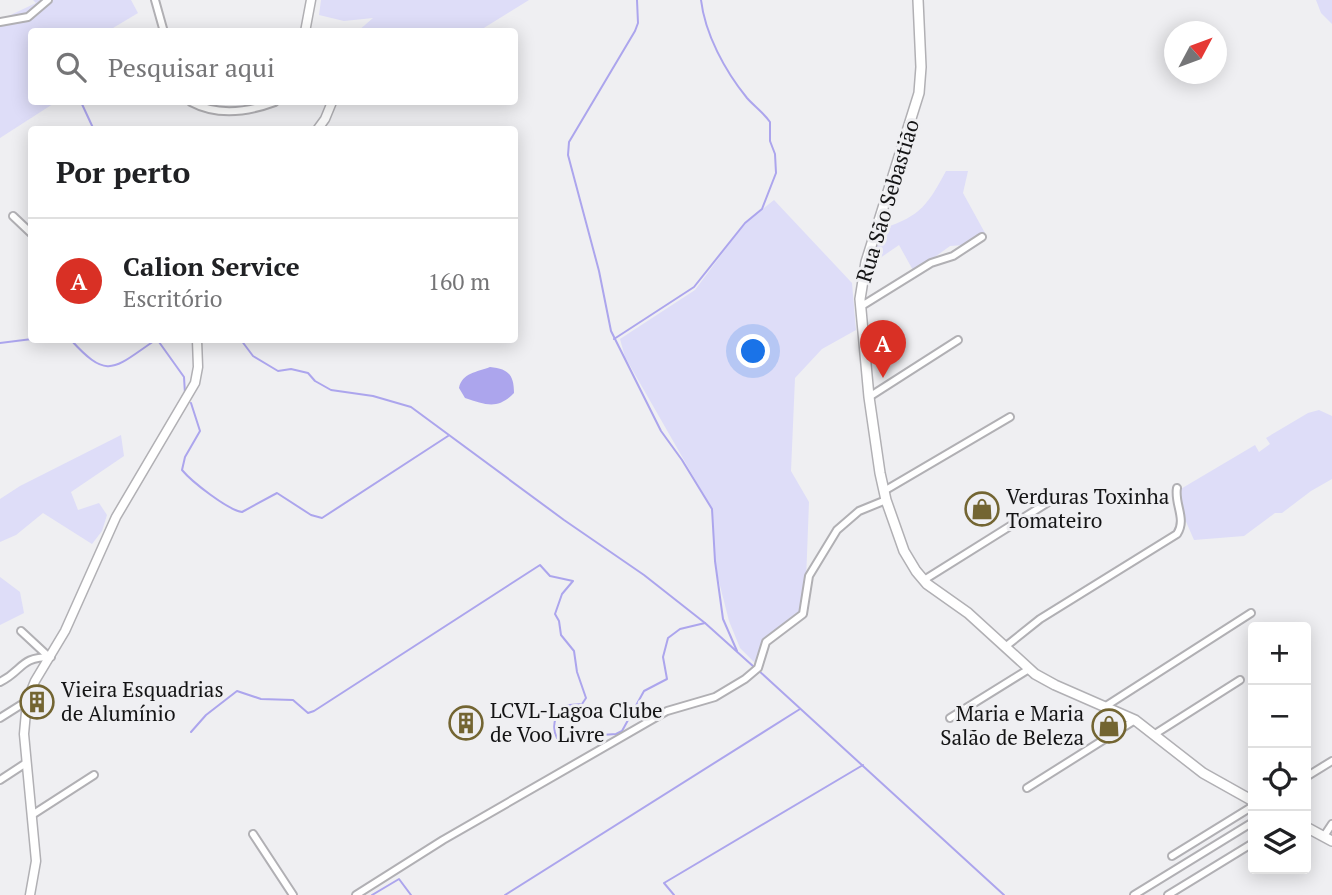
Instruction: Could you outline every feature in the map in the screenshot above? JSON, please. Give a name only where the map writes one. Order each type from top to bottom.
[{"type":"main road","name":"Rua São Sebastião","points":[[918,0],[921,66],[919,93],[866,262],[860,307],[869,399],[885,495],[904,551],[924,580],[968,613],[1029,669],[1049,683],[1135,720],[1203,773],[1248,800]]},
{"type":"main road","points":[[1311,830],[1328,838]]},
{"type":"street","points":[[0,22],[28,17],[48,0]]},
{"type":"street","points":[[155,0],[163,28]]},
{"type":"street","points":[[306,28],[311,0]]},
{"type":"street","points":[[197,105],[243,111],[264,105]]},
{"type":"street","points":[[320,126],[331,105]]},
{"type":"street","points":[[13,216],[28,230]]},
{"type":"street","points":[[860,307],[931,263],[953,256],[982,237]]},
{"type":"street","points":[[869,399],[958,340]]},
{"type":"street","points":[[30,895],[36,861],[26,763],[24,726],[27,701],[35,681],[69,623],[110,529],[195,383],[197,343]]},
{"type":"street","points":[[869,399],[923,368]]},
{"type":"street","points":[[356,895],[454,834],[667,711],[715,697],[755,671],[766,642],[803,614],[808,576],[837,530],[859,511],[1010,417]]},
{"type":"street","points":[[1004,646],[1040,619],[1177,534],[1182,522],[1176,500],[1177,488]]},
{"type":"street","points":[[924,580],[1055,498]]},
{"type":"street","points":[[1106,706],[1251,613]]},
{"type":"street","points":[[22,631],[50,657]]},
{"type":"street","points":[[0,681],[10,677],[30,659],[50,657]]},
{"type":"street","points":[[950,718],[1029,669]]},
{"type":"street","points":[[1155,734],[1240,680]]},
{"type":"street","points":[[0,718],[27,701]]},
{"type":"street","points":[[1027,788],[1135,720]]},
{"type":"street","points":[[1311,774],[1332,761]]},
{"type":"street","points":[[0,780],[26,763]]},
{"type":"street","points":[[32,815],[94,775]]},
{"type":"street","points":[[1172,856],[1248,806]]},
{"type":"street","points":[[1328,838],[1332,824]]},
{"type":"street","points":[[1134,895],[1248,825]]},
{"type":"street","points":[[253,834],[293,895]]},
{"type":"street","points":[[1168,895],[1248,846]]},
{"type":"shaded area","points":[[33,0],[131,0],[138,13],[113,28],[28,28],[28,105],[51,105],[0,138],[0,20],[36,3]]},
{"type":"shaded area","points":[[321,0],[529,0],[484,28],[361,28],[373,18],[344,21],[319,15]]},
{"type":"shaded area","points":[[1316,0],[1332,0],[1332,24],[1321,13]]},
{"type":"shaded area","points":[[946,171],[968,171],[963,193],[985,233],[964,245],[950,246],[914,272],[899,245],[870,265],[884,228],[907,219],[922,207]]},
{"type":"shaded area","points":[[774,200],[852,283],[856,330],[822,349],[795,378],[791,471],[809,502],[805,607],[803,614],[771,637],[756,664],[740,648],[729,621],[715,566],[712,509],[625,357],[620,339],[695,290],[745,223]]},
{"type":"shaded area","points":[[490,367],[509,374],[514,393],[497,404],[479,403],[465,398],[459,388],[463,379]]},
{"type":"shaded area","points":[[1319,410],[1332,416],[1332,479],[1282,513],[1275,513],[1244,536],[1194,540],[1181,510],[1179,490],[1255,445],[1259,452],[1270,444],[1266,438],[1308,413]]},
{"type":"shaded area","points":[[121,435],[124,456],[71,492],[78,510],[99,503],[107,515],[102,531],[92,544],[43,513],[16,535],[0,542],[0,499],[20,486]]},
{"type":"shaded area","points":[[0,577],[20,592],[24,613],[0,625]]},
{"type":"waterway","points":[[637,0],[638,23],[635,31],[569,142],[568,155],[599,271],[611,331],[661,431],[712,509],[715,561],[723,619],[737,651]]},
{"type":"waterway","points":[[614,339],[694,287],[745,223],[762,209],[776,173],[775,154],[770,141],[770,122],[747,98],[724,64],[707,26],[701,0]]},
{"type":"waterway","points":[[82,105],[92,126]]},
{"type":"waterway","points":[[0,343],[28,340]]},
{"type":"waterway","points":[[74,343],[94,361],[111,366],[151,343]]},
{"type":"waterway","points":[[160,343],[184,377],[185,394]]},
{"type":"waterway","points":[[243,343],[253,356],[278,371],[291,369],[308,373],[315,381],[331,390],[373,396],[411,407],[564,520],[644,575],[705,623],[754,667]]},
{"type":"waterway","points":[[191,403],[200,431],[185,457],[182,470],[210,495],[242,512],[277,493],[311,515],[322,518],[448,436]]},
{"type":"waterway","points":[[191,732],[206,715],[237,691],[261,699],[293,700],[308,713],[314,711],[540,565],[550,576],[573,581],[562,594],[555,614],[561,635],[574,651],[577,672],[586,698],[582,704],[565,707],[558,713],[555,723],[557,738],[616,734],[622,731],[644,691],[667,679],[663,657],[668,638],[680,629],[705,623]]},
{"type":"waterway","points":[[758,670],[1004,895]]},
{"type":"waterway","points":[[505,895],[800,709]]},
{"type":"waterway","points":[[674,895],[664,883],[863,765]]},
{"type":"waterway","points":[[372,895],[399,879],[411,895]]},
{"type":"place","name":"Calion Service","points":[[883,378]]},
{"type":"place","name":"Verduras Toxinha Tomateiro","points":[[982,509]]},
{"type":"place","name":"Vieira Esquadrias de Alumínio","points":[[37,702]]},
{"type":"place","name":"LCVL-Lagoa Clube de Voo Livre","points":[[466,723]]},
{"type":"place","name":"Maria e Maria Salão de Beleza","points":[[1109,726]]}]
